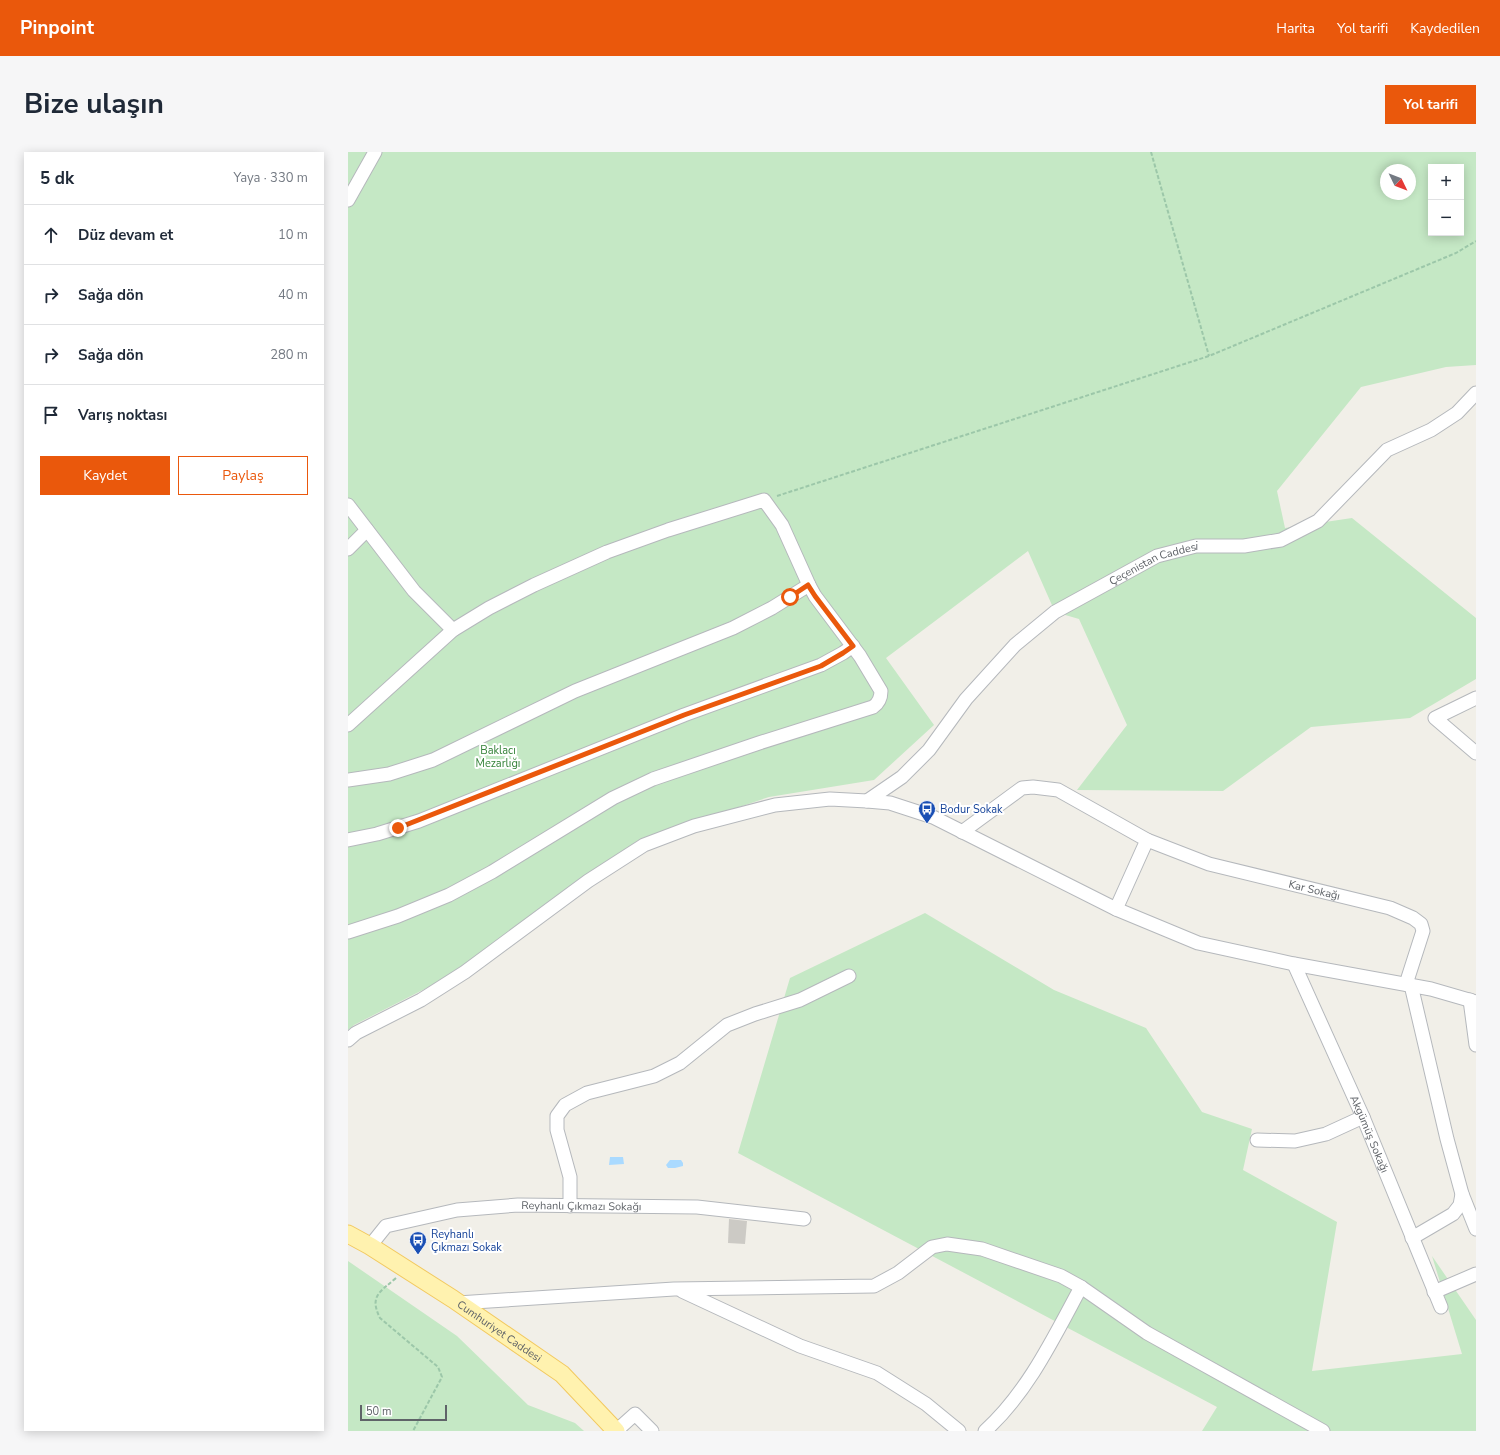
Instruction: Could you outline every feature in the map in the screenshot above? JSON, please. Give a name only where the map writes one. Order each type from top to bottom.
[{"type":"main road","name":"Cumhuriyet Caddesi","points":[[348,1234],[405,1268],[562,1374],[616,1431]]},
{"type":"main road","points":[[348,1241],[370,1246]]},
{"type":"street","points":[[348,200],[375,152]]},
{"type":"street","name":"Çeçenistan Caddesi","points":[[867,800],[908,772],[929,750],[966,699],[1015,645],[1054,612],[1157,556],[1196,546],[1244,546],[1281,540],[1318,521],[1387,450],[1431,430],[1457,413],[1476,393]]},
{"type":"street","points":[[348,725],[453,630],[489,608],[534,584],[607,552],[668,530],[764,500],[782,525],[808,585],[860,656],[881,691],[879,702],[873,707],[759,743],[654,779],[613,798],[492,872],[449,895],[398,916],[348,932]]},
{"type":"street","points":[[348,505],[414,591],[453,630]]},
{"type":"street","points":[[348,548],[367,530]]},
{"type":"street","points":[[348,780],[389,774],[433,760],[575,691],[733,628],[772,608],[808,585]]},
{"type":"street","points":[[348,840],[377,834],[419,821],[684,715],[821,666],[853,646]]},
{"type":"street","points":[[1476,698],[1435,718],[1476,753]]},
{"type":"street","points":[[962,832],[1022,788],[1032,787],[1058,790],[1147,840],[1116,909]]},
{"type":"street","points":[[348,1040],[356,1033],[421,1000],[465,972],[588,881],[644,845],[694,826],[776,805],[830,799],[867,800],[890,803],[933,818],[1116,909],[1198,943],[1294,964],[1431,989],[1473,1001],[1476,1045]]},
{"type":"street","name":"Kar Sokağı","points":[[1147,840],[1209,864],[1390,908],[1413,918],[1421,924],[1423,931],[1408,985]]},
{"type":"street","name":"Akgümüş Sokağı","points":[[1294,964],[1363,1117],[1440,1307]]},
{"type":"street","points":[[570,1206],[570,1177],[557,1130],[557,1116],[565,1105],[587,1093],[654,1076],[680,1063],[727,1025],[755,1014],[800,1000],[849,976]]},
{"type":"street","points":[[1408,985],[1462,1194],[1476,1229]]},
{"type":"street","points":[[1257,1140],[1295,1141],[1326,1134],[1363,1117]]},
{"type":"street","points":[[1412,1238],[1452,1214],[1460,1205],[1462,1194]]},
{"type":"street","name":"Reyhanlı Çıkmazı Sokağı","points":[[370,1246],[386,1226],[457,1210],[518,1205],[697,1208],[804,1219]]},
{"type":"street","points":[[458,1303],[679,1289],[874,1286],[898,1273],[932,1247],[947,1244],[982,1249],[1061,1276],[1081,1287],[1147,1333],[1323,1431]]},
{"type":"street","points":[[1434,1292],[1476,1274]]},
{"type":"street","points":[[985,1431],[999,1419],[1028,1380],[1081,1287]]},
{"type":"street","points":[[679,1289],[800,1346],[877,1374],[926,1404],[959,1431]]},
{"type":"street","points":[[643,1412],[662,1431]]},
{"type":"street","points":[[616,1431],[635,1414],[652,1431]]},
{"type":"path","points":[[1151,152],[1209,356]]},
{"type":"path","points":[[764,500],[1209,356],[1456,253],[1476,241]]},
{"type":"path","points":[[405,1268],[376,1296],[375,1307],[380,1318],[438,1367],[442,1377],[413,1431]]},
{"type":"green space","name":"Baklacı Mezarlığı","points":[[348,152],[1476,152],[1476,365],[1446,367],[1361,387],[1277,491],[1285,528],[1352,518],[1476,618],[1476,679],[1410,718],[1311,727],[1223,791],[1077,790],[1127,725],[1079,619],[1055,612],[1028,551],[886,658],[934,725],[874,780],[769,797],[637,841],[460,971],[354,1025],[348,1030]]},
{"type":"green space","points":[[925,913],[1054,990],[1146,1028],[1202,1112],[1252,1129],[1243,1170],[1337,1222],[1312,1371],[1462,1354],[1432,1256],[1476,1320],[1476,1431],[1202,1431],[1217,1407],[738,1153],[790,978]]},
{"type":"green space","points":[[348,1261],[457,1336],[528,1405],[575,1423],[584,1431],[348,1431]]},
{"type":"water","points":[[610,1157],[623,1157],[624,1164],[609,1165]]},
{"type":"water","points":[[670,1160],[681,1160],[683,1166],[668,1168],[666,1165]]},
{"type":"building","points":[[729,1219],[747,1221],[745,1244],[728,1243]]},
{"type":"place","name":"Bodur Sokak","points":[[927,824]]},
{"type":"place","name":"Reyhanlı Çıkmazı Sokak","points":[[418,1255]]},
{"type":"route","points":[[398,828],[419,821],[684,715],[821,666],[833,660],[853,646],[808,585],[790,597]]}]
